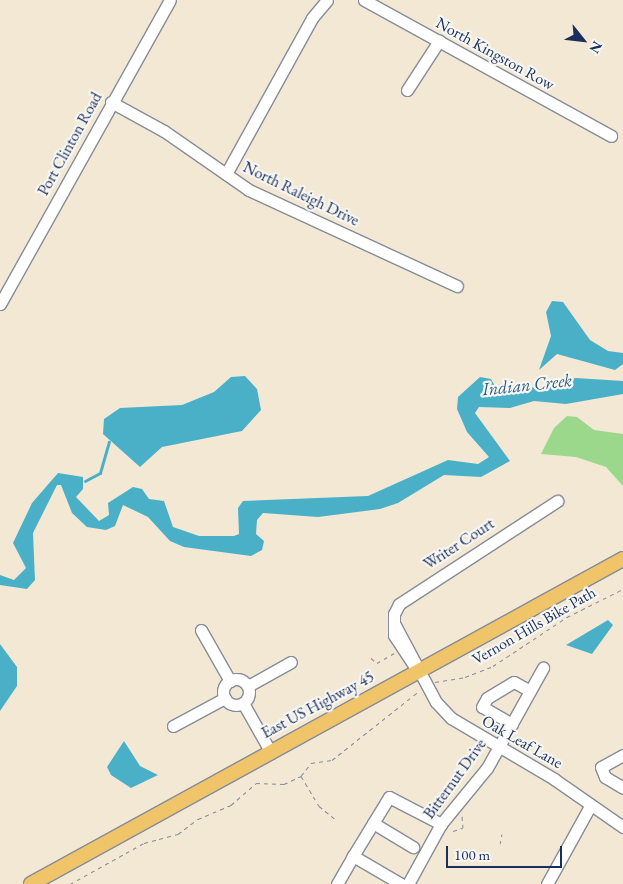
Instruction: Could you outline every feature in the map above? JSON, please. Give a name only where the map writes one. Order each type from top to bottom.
[{"type":"main road","name":"East US Highway 45","points":[[31,884],[270,751],[623,559]]},
{"type":"street","name":"Port Clinton Road","points":[[0,304],[111,102],[170,0]]},
{"type":"street","points":[[226,174],[312,18],[327,0]]},
{"type":"street","name":"North Kingston Row","points":[[364,0],[611,136]]},
{"type":"street","points":[[407,90],[439,41]]},
{"type":"street","name":"North Raleigh Drive","points":[[111,102],[164,130],[249,190],[457,286]]},
{"type":"street","name":"Writer Court","points":[[418,671],[395,625],[394,614],[410,595],[557,501]]},
{"type":"street","points":[[201,630],[230,681]]},
{"type":"street","points":[[248,686],[291,662]]},
{"type":"street","name":"Bitternut Drive","points":[[408,884],[441,824],[498,747],[543,668]]},
{"type":"street","name":"Oak Leaf Lane","points":[[418,671],[451,718],[554,779],[590,806],[623,827]]},
{"type":"street","points":[[241,680],[248,686],[249,694],[243,703],[235,705],[225,698],[224,690],[230,681],[241,680]]},
{"type":"street","points":[[512,724],[482,707],[487,698],[514,682],[530,691]]},
{"type":"street","points":[[173,726],[225,698]]},
{"type":"street","points":[[243,703],[270,751]]},
{"type":"street","points":[[623,755],[601,767],[605,777],[623,788]]},
{"type":"street","points":[[337,884],[389,797],[441,824]]},
{"type":"street","points":[[546,884],[590,806]]},
{"type":"street","points":[[373,823],[413,847]]},
{"type":"street","points":[[354,856],[401,884]]},
{"type":"path","name":"Vernon Hills Bike Path","points":[[70,884],[117,855],[178,834],[198,818],[231,805],[256,783],[284,784],[301,776],[311,763],[332,760],[364,739],[426,685],[494,666],[567,617],[623,590]]},
{"type":"path","points":[[371,658],[377,663],[398,650]]},
{"type":"path","points":[[301,776],[319,806],[336,820]]},
{"type":"path","points":[[453,831],[463,828],[462,816]]},
{"type":"path","points":[[500,844],[502,834]]},
{"type":"green space","points":[[567,416],[577,417],[594,430],[623,434],[623,486],[606,467],[576,457],[541,454],[554,428]]},
{"type":"water","points":[[552,301],[563,302],[590,340],[608,351],[623,353],[623,364],[615,370],[557,354],[539,370],[551,336],[546,312]]},
{"type":"water","points":[[245,376],[257,389],[261,410],[242,431],[162,447],[140,467],[103,434],[104,419],[120,408],[182,405],[214,392],[231,377]]},
{"type":"water","name":"Indian Creek","points":[[480,377],[491,379],[496,388],[521,384],[538,389],[546,383],[576,378],[623,381],[623,394],[566,404],[534,401],[510,408],[479,407],[475,413],[510,461],[481,477],[444,475],[398,503],[380,509],[318,517],[263,513],[257,520],[256,534],[264,541],[262,550],[251,556],[184,547],[170,541],[148,517],[123,505],[115,526],[106,530],[87,527],[72,513],[61,485],[57,485],[33,533],[35,580],[27,589],[0,585],[0,575],[14,580],[26,568],[13,543],[32,503],[58,473],[83,477],[83,489],[76,497],[99,521],[109,515],[108,503],[133,487],[142,489],[149,499],[164,501],[173,527],[199,536],[234,536],[239,534],[238,508],[243,501],[368,496],[448,460],[478,464],[489,457],[467,432],[457,409],[458,397]]},
{"type":"water","points":[[608,620],[613,625],[592,654],[566,645]]},
{"type":"water","points":[[0,644],[17,667],[17,686],[0,711]]},
{"type":"water","points":[[124,741],[140,766],[158,775],[131,788],[111,775],[107,767]]},
{"type":"waterway","points":[[85,481],[100,473],[109,442]]}]
